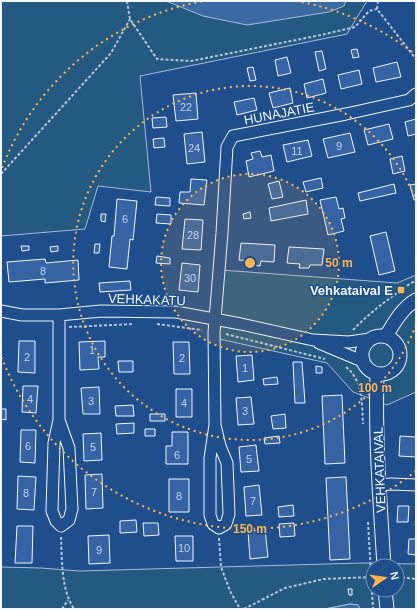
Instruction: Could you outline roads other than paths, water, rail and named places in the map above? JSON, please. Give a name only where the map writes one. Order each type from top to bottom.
[{"type":"street","name":"HUNAJATIE","points":[[215,319],[228,148],[233,136],[401,102],[409,100],[416,94]]},
{"type":"street","points":[[386,336],[396,319],[409,303],[416,300]]},
{"type":"street","name":"VEHKAKATU","points":[[1,311],[22,315],[60,315],[101,311],[176,312],[313,340],[349,342],[370,339]]},
{"type":"street","points":[[59,420],[69,448],[72,509],[69,520],[61,526],[56,521],[52,511],[54,443],[59,420],[60,315]]},
{"type":"street","points":[[215,319],[215,425],[210,458],[210,515],[213,524],[219,528],[226,524],[229,514],[227,463],[220,446],[215,425]]},
{"type":"street","points":[[378,336],[386,336],[398,345],[400,360],[391,372],[377,374],[370,372],[362,361],[361,353],[364,345],[370,339],[378,336]]},
{"type":"street","name":"VEHKAKATU","points":[[313,340],[362,361]]},
{"type":"street","name":"VEHKATAIVAL","points":[[377,374],[376,397],[384,558]]},
{"type":"street","points":[[380,485],[416,485]]},
{"type":"street","points":[[385,598],[386,609]]},
{"type":"place","name":"Vehkataival E","points":[[401,290]]}]
